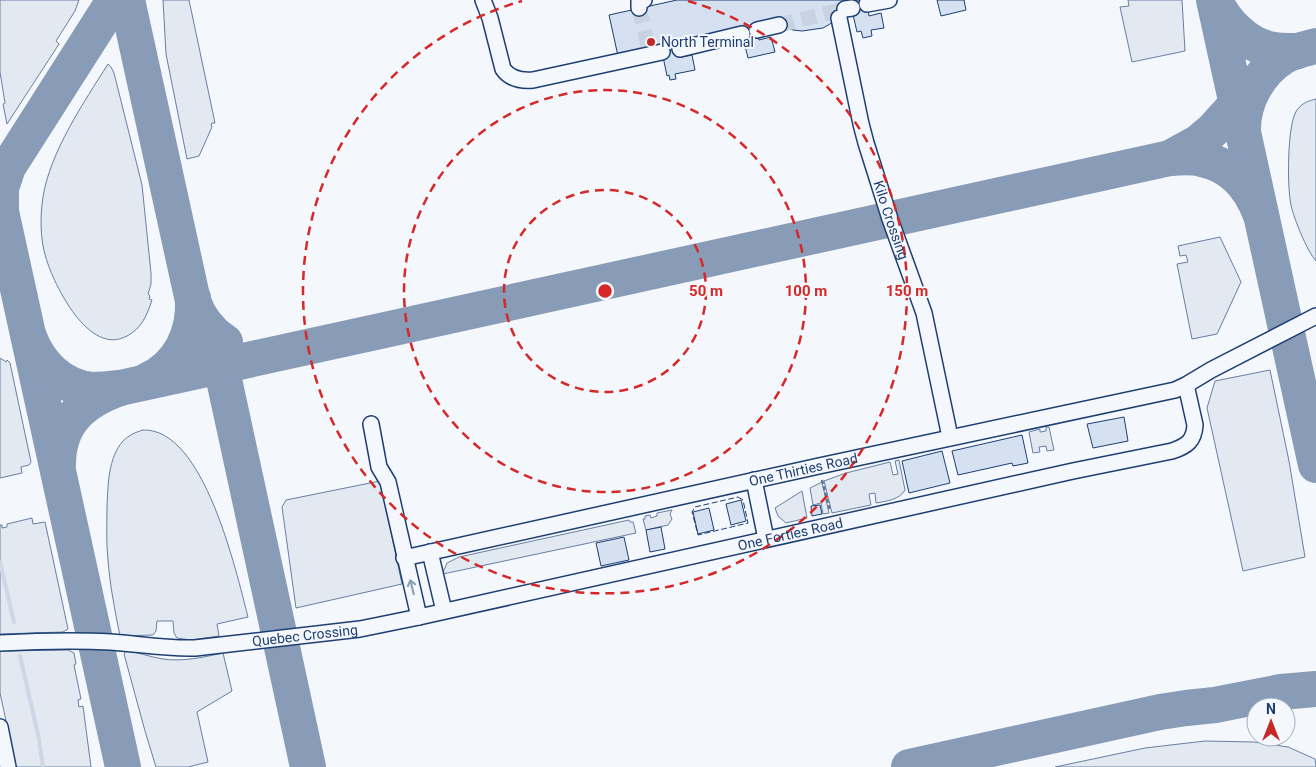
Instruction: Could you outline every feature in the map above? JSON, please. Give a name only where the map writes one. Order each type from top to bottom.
[{"type":"lane","points":[[483,0],[490,18],[503,68],[509,75],[517,79],[533,80],[652,53]]},
{"type":"lane","points":[[867,4],[890,0]]},
{"type":"lane","name":"Kilo Crossing","points":[[845,11],[864,136],[890,219],[924,313],[950,437]]},
{"type":"lane","points":[[757,30],[779,25]]},
{"type":"lane","points":[[680,49],[742,34]]},
{"type":"lane","name":"One Thirties Road","points":[[404,558],[950,437],[1175,390],[1316,316]]},
{"type":"lane","name":"One Forties Road","points":[[388,623],[1073,471],[1172,451],[1183,447],[1193,436],[1195,425],[1192,381]]},
{"type":"lane","points":[[370,424],[379,467],[388,482],[419,617]]},
{"type":"lane","points":[[754,480],[766,539]]},
{"type":"lane","points":[[430,552],[444,611]]},
{"type":"lane","name":"Quebec Crossing","points":[[0,643],[112,642],[178,648],[360,629],[388,623]]},
{"type":"lane","points":[[0,727],[8,767]]},
{"type":"path","points":[[819,466],[833,524]]},
{"type":"shaded area","points":[[0,0],[79,0],[75,11],[56,41],[59,44],[7,124],[0,72]]},
{"type":"shaded area","points":[[163,0],[189,0],[215,123],[211,124],[212,127],[199,156],[187,159],[166,54]]},
{"type":"shaded area","points":[[1128,0],[1182,0],[1185,51],[1132,62],[1120,7],[1129,6]]},
{"type":"shaded area","points":[[108,64],[114,73],[142,185],[151,273],[151,284],[148,294],[150,296],[149,299],[152,300],[146,316],[137,329],[127,336],[113,340],[99,336],[87,328],[65,300],[46,258],[41,228],[43,197],[60,145]]},
{"type":"shaded area","points":[[1316,99],[1316,261],[1305,243],[1293,211],[1290,197],[1289,171],[1291,128],[1294,117],[1301,106]]},
{"type":"shaded area","points":[[1220,237],[1241,282],[1217,334],[1192,339],[1177,264],[1188,262],[1186,255],[1180,256],[1178,246]]},
{"type":"shaded area","points":[[0,358],[10,363],[31,462],[29,465],[21,467],[22,473],[0,478]]},
{"type":"shaded area","points":[[1270,370],[1289,461],[1305,557],[1243,571],[1207,408],[1215,381]]},
{"type":"shaded area","points":[[1046,427],[1049,427],[1054,450],[1047,451],[1046,446],[1039,447],[1040,452],[1033,453],[1029,432],[1040,429],[1040,432],[1046,431]]},
{"type":"shaded area","points":[[143,430],[165,436],[183,452],[200,476],[226,537],[248,617],[217,624],[219,636],[191,640],[177,638],[174,633],[173,621],[157,621],[156,631],[153,635],[120,636],[111,589],[107,553],[109,481],[114,455],[118,448],[128,437]]},
{"type":"shaded area","points":[[899,460],[905,490],[899,496],[892,500],[876,503],[875,493],[869,494],[871,505],[832,513],[824,481],[846,473],[890,462],[893,475],[898,474],[895,461]]},
{"type":"shaded area","points":[[380,481],[402,584],[296,608],[282,507],[286,500]]},
{"type":"shaded area","points":[[822,482],[829,513],[823,514],[821,503],[813,505],[810,488]]},
{"type":"shaded area","points":[[802,491],[807,518],[786,523],[778,516],[775,508]]},
{"type":"shaded area","points":[[672,510],[670,514],[672,519],[668,525],[646,530],[643,519],[645,519],[645,516],[650,515],[651,518],[657,516],[657,513]]},
{"type":"shaded area","points":[[32,518],[33,524],[45,522],[68,629],[63,632],[0,634],[0,525],[2,525],[2,528],[7,527],[7,524]]},
{"type":"shaded area","points":[[629,520],[633,522],[636,533],[443,574],[447,563],[459,557]]},
{"type":"shaded area","points":[[68,650],[74,653],[76,664],[74,665],[81,699],[78,700],[79,707],[83,706],[91,767],[16,767],[0,693],[0,651]]},
{"type":"shaded area","points":[[124,650],[171,660],[193,659],[223,653],[232,691],[197,712],[208,762],[188,767],[156,767]]},
{"type":"shaded area","points":[[1205,741],[1246,742],[1246,747],[1288,747],[1315,759],[1316,767],[1055,767],[1145,748]]},
{"type":"building","name":"North Terminal","points":[[677,0],[876,0],[867,2],[869,16],[881,13],[884,28],[871,30],[872,36],[863,38],[861,31],[857,32],[851,6],[823,28],[802,31],[783,27],[756,28],[759,40],[771,37],[775,52],[748,58],[741,30],[679,43],[681,57],[692,55],[695,70],[675,74],[676,79],[670,80],[669,75],[667,76],[661,47],[618,56],[609,15]]},
{"type":"building","points":[[937,0],[964,0],[966,10],[941,16]]},
{"type":"building","points":[[1124,417],[1128,441],[1093,448],[1087,424]]},
{"type":"building","points":[[1022,435],[1028,463],[1013,466],[1012,463],[958,475],[952,451]]},
{"type":"building","points":[[942,451],[950,483],[909,493],[902,461]]},
{"type":"building","points":[[741,500],[746,521],[731,525],[726,504]]},
{"type":"building","points":[[820,505],[822,514],[812,516],[811,506]]},
{"type":"building","points":[[709,508],[714,530],[698,534],[693,512]]},
{"type":"building","points":[[661,527],[665,549],[650,552],[646,530]]},
{"type":"building","points":[[624,537],[629,560],[601,566],[596,543]]},
{"type":"waterway","points":[[0,562],[14,622]]},
{"type":"waterway","points":[[20,656],[39,739],[43,767]]},
{"type":"taxiway","points":[[1,212],[1,188],[8,167],[113,0]]},
{"type":"taxiway","points":[[127,0],[193,301],[205,324],[225,342]]},
{"type":"taxiway","points":[[1214,0],[1316,465]]},
{"type":"taxiway","points":[[1216,3],[1231,25],[1252,43],[1272,50],[1297,51]]},
{"type":"taxiway","points":[[1243,129],[1249,98],[1260,79],[1274,63],[1299,50],[1316,46]]},
{"type":"taxiway","points":[[1170,158],[1199,142],[1213,130],[1250,89]]},
{"type":"taxiway","points":[[29,337],[45,365],[61,379],[81,388],[92,390],[120,388],[1170,158],[1194,157],[1222,166],[1245,186],[1260,213]]},
{"type":"taxiway","points":[[0,207],[123,767]]},
{"type":"taxiway","points":[[146,381],[168,367],[183,348],[191,324],[193,298]]},
{"type":"taxiway","points":[[207,326],[218,352],[308,767]]},
{"type":"taxiway","points":[[58,464],[62,436],[75,415],[95,399],[120,388]]},
{"type":"taxiway","points":[[909,767],[1160,712],[1215,705],[1281,692],[1316,689]]},
{"type":"tunnel","points":[[639,8],[649,50]]},
{"type":"tunnel","points":[[779,25],[845,9]]},
{"type":"fence","points":[[738,497],[743,500],[748,523],[698,535],[692,512],[695,507],[738,497]]},
{"type":"place","name":"North Terminal","points":[[651,42]]}]
